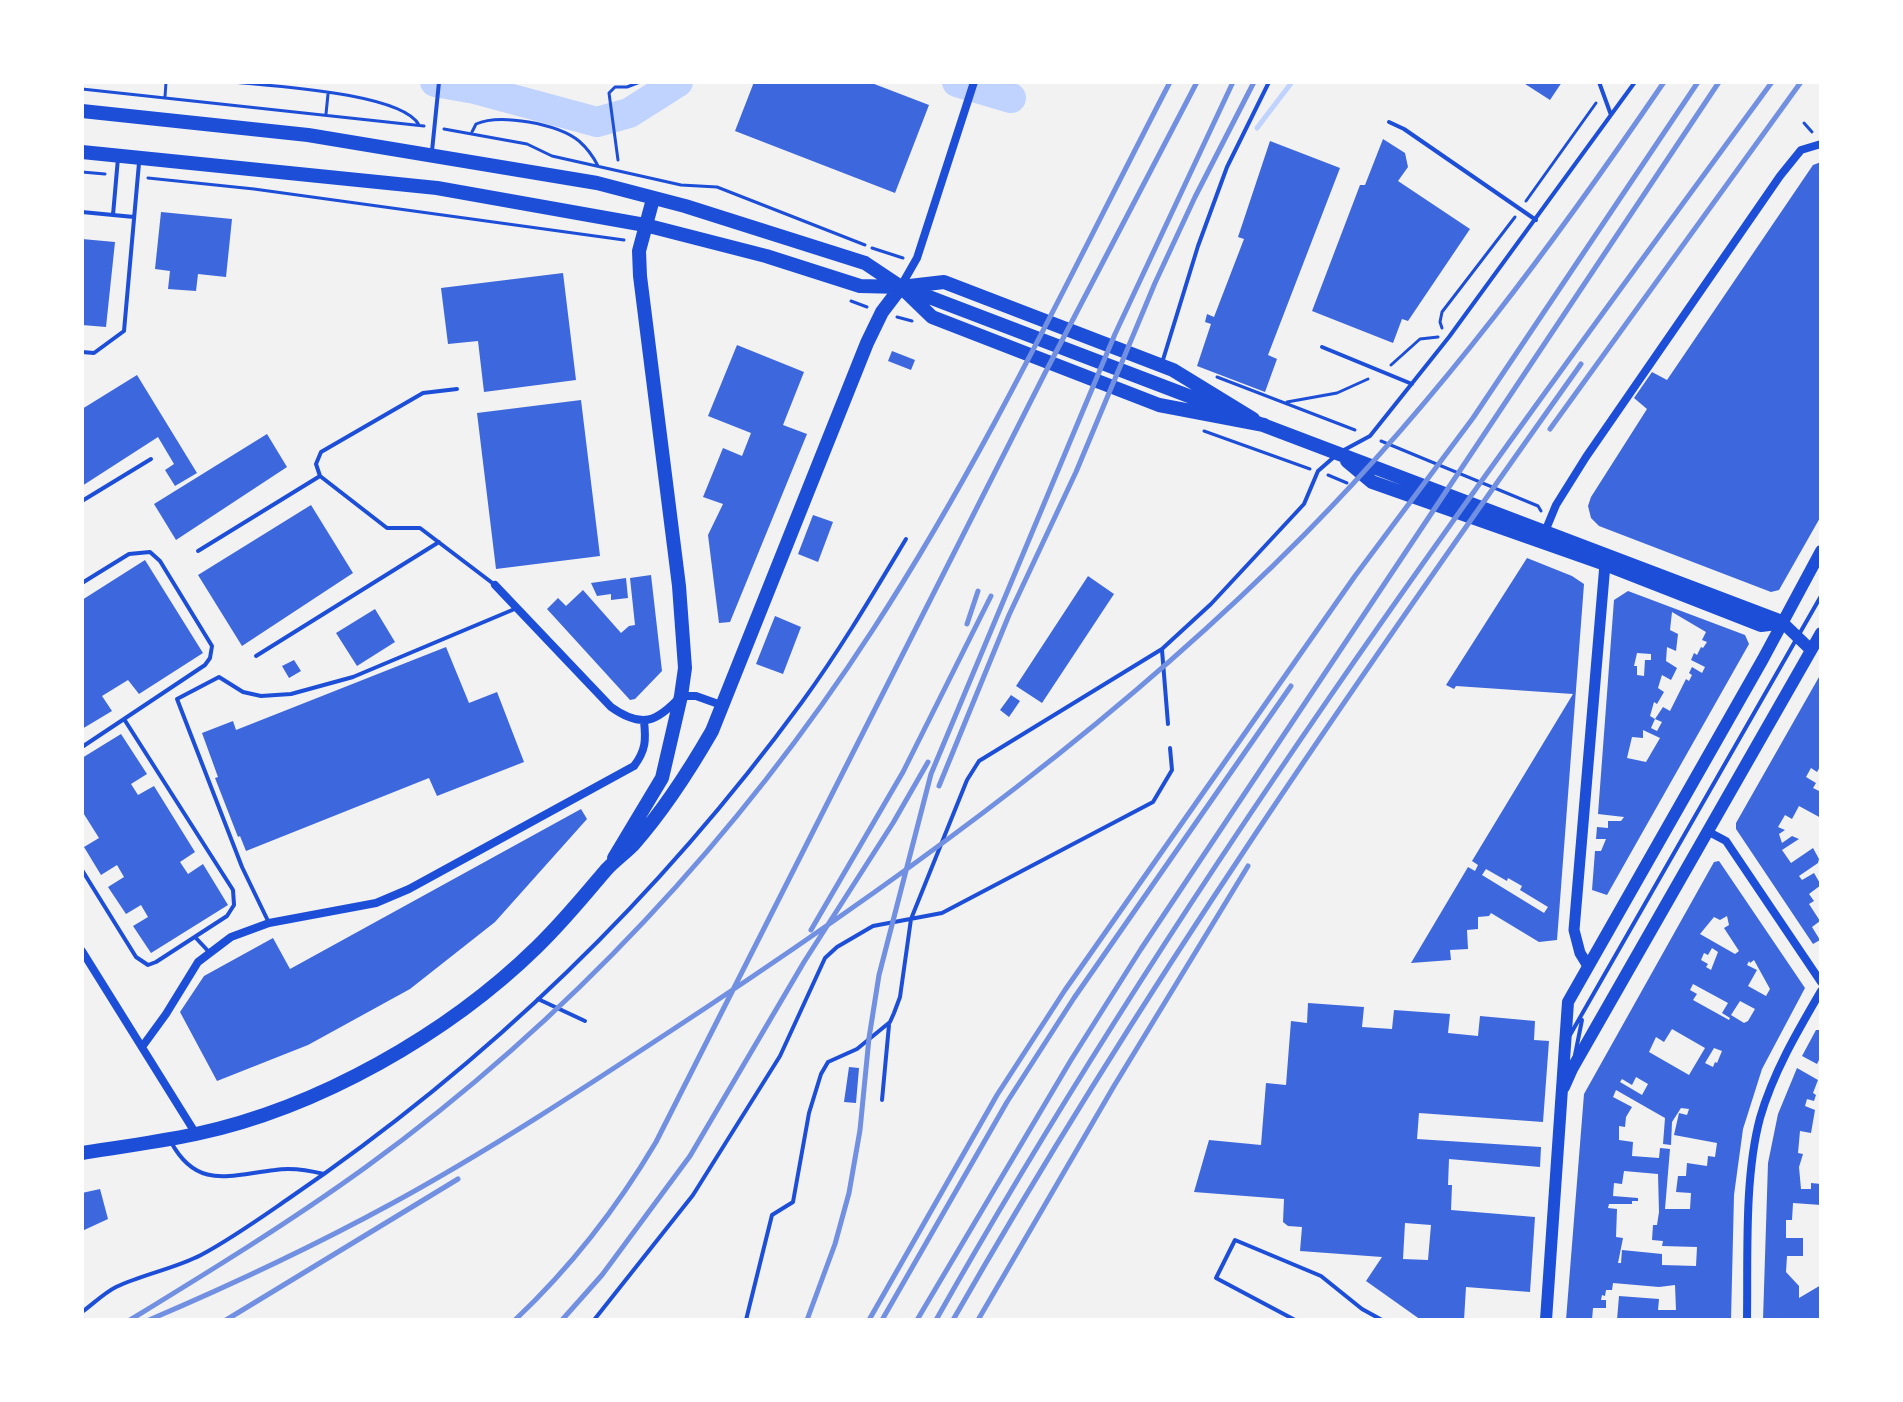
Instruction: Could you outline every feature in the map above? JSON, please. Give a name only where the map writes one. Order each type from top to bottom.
[{"type":"main road","points":[[82,111],[308,135],[431,154],[597,183],[724,218],[865,263],[901,287],[1337,454],[1388,463],[1545,532],[1605,564],[1761,625],[1782,622]]},
{"type":"main road","points":[[82,152],[437,188],[645,225],[753,252],[860,286],[901,287],[944,282],[1161,365],[1264,425]]},
{"type":"main road","points":[[609,867],[662,778],[685,668],[682,615],[640,276],[639,251],[653,199]]},
{"type":"main road","points":[[82,1153],[196,1134],[307,1097],[375,1065],[427,1034],[476,999],[559,925],[632,845],[685,778],[724,706],[867,343],[882,312],[901,287]]},
{"type":"main road","points":[[1337,454],[1372,482],[1545,532],[1770,607],[1816,653]]},
{"type":"main road","points":[[1546,1320],[1568,1002],[1821,551]]},
{"type":"main road","points":[[1562,1094],[1572,1069],[1816,653],[1821,633]]},
{"type":"street","points":[[901,287],[915,263],[974,82]]},
{"type":"street","points":[[1545,532],[1586,457],[1780,176],[1801,150],[1821,144]]},
{"type":"street","points":[[1588,966],[1580,953],[1574,930],[1605,564]]},
{"type":"street","points":[[495,585],[611,707],[626,718],[644,721],[660,716],[681,696],[696,696],[724,706]]},
{"type":"street","points":[[142,1047],[198,962],[231,937],[269,923],[364,906],[409,889],[634,766],[644,754],[644,721]]},
{"type":"street","points":[[1709,832],[1726,841],[1821,982]]},
{"type":"street","points":[[82,951],[196,1134]]},
{"type":"street","points":[[1747,1320],[1752,1166],[1760,1119],[1776,1075],[1821,991]]},
{"type":"lane","points":[[431,154],[439,82]]},
{"type":"lane","points":[[1161,365],[1198,246],[1227,167],[1269,82]]},
{"type":"lane","points":[[1599,82],[1611,115]]},
{"type":"lane","points":[[882,1100],[890,1022],[900,997],[911,919],[967,780],[979,761],[1162,649],[1211,604],[1304,504],[1318,471],[1337,454],[1370,436],[1536,220],[1635,82]]},
{"type":"lane","points":[[1389,122],[1404,129],[1536,220]]},
{"type":"lane","points":[[113,215],[118,155]]},
{"type":"lane","points":[[82,352],[94,353],[124,331],[140,157]]},
{"type":"lane","points":[[82,212],[134,217]]},
{"type":"lane","points":[[1322,347],[1412,384]]},
{"type":"lane","points":[[457,389],[423,393],[321,452],[316,464],[320,476],[387,528],[420,528],[495,585]]},
{"type":"lane","points":[[82,501],[151,459]]},
{"type":"lane","points":[[198,551],[320,476]]},
{"type":"lane","points":[[82,1312],[116,1287],[199,1256],[324,1174],[429,1095],[538,999],[630,911],[760,757],[858,620],[906,539]]},
{"type":"lane","points":[[256,656],[439,542]]},
{"type":"lane","points":[[82,583],[129,554],[150,552],[160,561],[212,646],[205,665],[82,747]]},
{"type":"lane","points":[[1565,1043],[1821,596]]},
{"type":"lane","points":[[269,923],[242,867],[177,699],[219,677],[243,692],[261,696],[291,694],[353,677],[517,608]]},
{"type":"lane","points":[[1162,649],[1168,724]]},
{"type":"lane","points":[[82,870],[141,963],[148,965],[232,911],[233,890],[124,719]]},
{"type":"lane","points":[[594,1320],[693,1195],[780,1056],[825,958],[837,947],[873,926],[942,913],[1153,802],[1172,770],[1170,748]]},
{"type":"lane","points":[[195,937],[210,953]]},
{"type":"lane","points":[[538,999],[585,1021]]},
{"type":"lane","points":[[1572,1069],[1582,1018]]},
{"type":"lane","points":[[746,1320],[772,1215],[793,1202],[809,1113],[821,1074],[828,1062],[857,1049],[890,1022]]},
{"type":"lane","points":[[169,1139],[181,1160],[200,1174],[220,1177],[277,1169],[302,1169],[324,1174]]},
{"type":"lane","points":[[1295,1320],[1216,1278],[1235,1240],[1321,1276],[1362,1309],[1382,1320]]},
{"type":"path","points":[[165,97],[166,82]]},
{"type":"path","points":[[233,82],[382,103],[407,112],[419,125]]},
{"type":"path","points":[[618,160],[609,93],[615,87],[640,82]]},
{"type":"path","points":[[326,114],[328,93]]},
{"type":"path","points":[[472,133],[476,124],[496,118],[563,132],[590,151],[599,169]]},
{"type":"path","points":[[82,172],[116,175]]},
{"type":"path","points":[[138,177],[254,189],[604,237]]},
{"type":"path","points":[[828,229],[915,263]]},
{"type":"path","points":[[1210,374],[1538,506],[1545,532]]},
{"type":"path","points":[[1201,430],[1360,488]]},
{"type":"building","points":[[754,82],[869,82],[929,105],[895,193],[735,131]]},
{"type":"building","points":[[1522,82],[1562,82],[1550,100]]},
{"type":"building","points":[[1383,139],[1405,153],[1408,167],[1398,181],[1470,229],[1408,321],[1402,319],[1393,343],[1312,311],[1360,185],[1365,185]]},
{"type":"building","points":[[1270,141],[1340,168],[1268,355],[1277,359],[1265,392],[1197,366],[1211,324],[1205,322],[1207,314],[1214,317],[1244,239],[1238,237]]},
{"type":"building","points":[[1821,162],[1821,516],[1779,590],[1771,592],[1599,526],[1591,518],[1588,506],[1647,409],[1634,398],[1652,372],[1667,380],[1813,165]]},
{"type":"building","points":[[161,212],[232,219],[226,277],[198,274],[196,291],[168,289],[170,271],[155,269]]},
{"type":"building","points":[[82,239],[115,242],[106,327],[82,325]]},
{"type":"building","points":[[563,273],[576,380],[484,392],[478,341],[448,344],[441,288]]},
{"type":"building","points":[[737,345],[804,372],[783,425],[807,434],[730,622],[719,623],[708,535],[723,504],[703,497],[723,448],[742,456],[751,433],[708,416]]},
{"type":"building","points":[[892,351],[915,360],[911,370],[888,361]]},
{"type":"building","points":[[137,375],[197,473],[175,486],[165,470],[174,464],[158,437],[82,486],[82,409]]},
{"type":"building","points":[[581,400],[600,556],[496,569],[477,413]]},
{"type":"building","points":[[267,434],[287,467],[176,540],[154,504]]},
{"type":"building","points":[[311,505],[353,573],[242,646],[198,575]]},
{"type":"building","points":[[813,515],[833,522],[818,562],[798,554]]},
{"type":"building","points":[[1527,558],[1584,584],[1557,940],[1539,942],[1491,913],[1478,917],[1478,929],[1467,930],[1468,949],[1450,950],[1451,960],[1411,963],[1468,867],[1475,871],[1478,865],[1472,861],[1573,694],[1456,686],[1454,689],[1446,685]],"holes":[[[1486,869],[1507,881],[1508,878],[1522,886],[1520,890],[1548,907],[1544,913],[1482,875]]]},
{"type":"building","points":[[145,560],[203,653],[139,694],[128,680],[102,696],[112,711],[82,729],[82,600]]},
{"type":"building","points":[[651,575],[662,671],[635,699],[630,700],[547,609],[558,598],[566,606],[583,590],[621,633],[635,625],[630,578]]},
{"type":"building","points":[[1088,576],[1114,594],[1042,703],[1016,686]]},
{"type":"building","points":[[626,578],[628,598],[611,600],[611,594],[597,596],[591,583]]},
{"type":"building","points":[[1628,591],[1745,635],[1749,644],[1607,895],[1592,890],[1595,851],[1601,851],[1606,839],[1596,839],[1597,827],[1608,828],[1608,821],[1621,821],[1624,817],[1598,814],[1614,600]],"holes":[[[1672,612],[1706,632],[1702,640],[1707,642],[1697,655],[1694,653],[1691,660],[1705,667],[1702,673],[1692,667],[1689,673],[1692,675],[1689,681],[1686,679],[1670,711],[1663,707],[1655,719],[1650,716],[1654,702],[1657,704],[1664,692],[1658,688],[1662,675],[1671,680],[1677,668],[1666,661],[1667,647],[1676,651],[1678,634],[1670,630]],[[1637,653],[1651,654],[1651,660],[1645,660],[1644,676],[1637,675],[1637,666],[1634,666]],[[1655,719],[1662,722],[1657,731],[1651,728]],[[1643,730],[1660,738],[1646,762],[1627,758],[1632,737],[1643,738]]]},
{"type":"building","points":[[375,609],[395,642],[357,666],[336,633]]},
{"type":"building","points":[[775,616],[801,627],[783,674],[756,664]]},
{"type":"building","points":[[446,647],[469,703],[497,692],[524,762],[437,796],[429,778],[246,851],[215,778],[218,777],[202,733],[233,721],[236,730]]},
{"type":"building","points":[[294,660],[301,671],[289,678],[282,666]]},
{"type":"building","points":[[1819,677],[1821,765],[1817,772],[1811,768],[1806,777],[1816,783],[1813,788],[1821,792],[1821,818],[1799,806],[1792,819],[1785,815],[1778,827],[1785,830],[1779,834],[1782,843],[1792,836],[1799,839],[1782,850],[1791,863],[1813,848],[1819,859],[1818,863],[1799,876],[1802,880],[1814,873],[1821,885],[1809,894],[1814,901],[1809,904],[1820,921],[1812,927],[1820,940],[1813,944],[1736,829],[1736,823]]},
{"type":"building","points":[[1011,695],[1020,701],[1009,717],[1000,710]]},
{"type":"building","points":[[121,734],[147,774],[131,784],[138,795],[154,786],[195,852],[180,862],[188,874],[203,864],[228,905],[151,953],[133,926],[148,917],[141,905],[126,914],[108,887],[124,877],[117,865],[101,875],[84,847],[99,838],[82,811],[82,758]]},
{"type":"building","points":[[581,809],[587,819],[495,922],[410,989],[308,1045],[217,1081],[180,1012],[204,976],[273,938],[290,969]]},
{"type":"building","points":[[1719,861],[1805,988],[1762,1069],[1743,1129],[1734,1195],[1731,1320],[1617,1320],[1619,1296],[1659,1299],[1658,1310],[1676,1310],[1675,1285],[1659,1287],[1613,1283],[1612,1290],[1606,1290],[1605,1296],[1602,1295],[1601,1300],[1606,1300],[1606,1308],[1593,1308],[1592,1320],[1566,1320],[1584,1094],[1714,862]],"holes":[[[1727,916],[1729,925],[1724,928],[1739,951],[1735,954],[1700,934],[1714,917],[1720,920]],[[1712,948],[1718,952],[1711,970],[1701,960],[1704,953],[1708,955]],[[1754,960],[1770,989],[1766,996],[1748,986],[1757,970],[1747,965]],[[1693,984],[1728,1003],[1722,1013],[1729,1020],[1693,1000],[1697,994],[1690,990]],[[1740,1001],[1755,1009],[1744,1023],[1731,1015]],[[1672,1029],[1705,1048],[1689,1075],[1649,1052],[1656,1037],[1664,1042]],[[1714,1048],[1722,1051],[1713,1067],[1705,1063]],[[1636,1077],[1648,1084],[1642,1095],[1620,1082],[1622,1079],[1632,1085]],[[1616,1090],[1665,1118],[1663,1144],[1671,1145],[1672,1122],[1681,1108],[1689,1109],[1687,1115],[1679,1113],[1674,1135],[1717,1143],[1715,1157],[1708,1156],[1707,1166],[1687,1163],[1686,1176],[1678,1176],[1676,1192],[1691,1193],[1690,1209],[1665,1209],[1670,1149],[1660,1148],[1659,1158],[1632,1156],[1633,1142],[1619,1140],[1619,1126],[1625,1127],[1632,1107],[1613,1097]],[[1624,1171],[1658,1174],[1659,1212],[1657,1225],[1653,1225],[1652,1240],[1663,1241],[1662,1246],[1697,1247],[1696,1266],[1662,1265],[1662,1254],[1622,1250],[1621,1263],[1618,1263],[1623,1238],[1616,1237],[1617,1209],[1608,1208],[1609,1204],[1632,1204],[1638,1198],[1613,1196],[1614,1183],[1622,1184]]]},
{"type":"building","points":[[1308,1003],[1364,1007],[1362,1027],[1392,1029],[1394,1010],[1450,1014],[1448,1033],[1478,1036],[1480,1016],[1535,1021],[1534,1040],[1549,1041],[1543,1122],[1419,1113],[1417,1139],[1541,1147],[1540,1167],[1449,1159],[1451,1210],[1535,1217],[1530,1292],[1466,1287],[1464,1320],[1421,1320],[1366,1281],[1382,1257],[1300,1251],[1302,1227],[1288,1226],[1283,1222],[1284,1199],[1194,1192],[1209,1140],[1261,1145],[1266,1083],[1286,1085],[1291,1021],[1307,1023]],"holes":[[[1405,1223],[1431,1225],[1428,1260],[1403,1259]]]},
{"type":"building","points":[[1816,1030],[1821,1030],[1821,1056],[1817,1064],[1802,1056]]},
{"type":"building","points":[[849,1067],[859,1068],[856,1103],[844,1102]]},
{"type":"building","points":[[1797,1068],[1818,1080],[1813,1093],[1816,1095],[1814,1101],[1807,1099],[1805,1106],[1815,1110],[1811,1133],[1800,1131],[1798,1153],[1803,1154],[1799,1167],[1801,1189],[1811,1189],[1811,1183],[1821,1184],[1821,1205],[1793,1203],[1792,1220],[1786,1220],[1786,1238],[1803,1238],[1803,1256],[1787,1256],[1786,1272],[1799,1286],[1799,1298],[1821,1285],[1821,1320],[1763,1320],[1768,1163],[1778,1114]]},
{"type":"building","points":[[100,1189],[108,1219],[82,1231],[82,1193]]},
{"type":"waterway","points":[[435,82],[475,89],[597,122],[629,113],[678,82]]},
{"type":"waterway","points":[[957,82],[1011,98]]},
{"type":"waterway","points":[[1257,128],[1292,82]]},
{"type":"railway","points":[[130,1320],[308,1207],[440,1110],[580,987],[707,851],[822,705],[915,562],[1029,358],[1170,82]]},
{"type":"railway","points":[[515,1320],[592,1236],[656,1142],[1045,373],[1197,82]]},
{"type":"railway","points":[[807,1320],[835,1244],[849,1193],[879,975],[931,774],[1115,334],[1233,82]]},
{"type":"railway","points":[[939,786],[1009,615],[1076,472],[1155,283],[1254,82]]},
{"type":"railway","points":[[149,1320],[361,1220],[550,1110],[863,901],[1092,727],[1236,601],[1305,534],[1403,428],[1538,259],[1664,82]]},
{"type":"railway","points":[[869,1320],[997,1095],[1065,990],[1355,576],[1473,418],[1698,82]]},
{"type":"railway","points":[[917,1320],[1071,1060],[1141,949],[1719,82]]},
{"type":"railway","points":[[936,1320],[1128,1000],[1230,844],[1442,536],[1772,82]]},
{"type":"railway","points":[[1550,429],[1801,82]]},
{"type":"railway","points":[[953,1320],[1025,1197],[1176,954],[1335,716],[1581,364]]},
{"type":"railway","points":[[967,624],[978,591]]},
{"type":"railway","points":[[811,930],[903,772],[991,596]]},
{"type":"railway","points":[[882,1320],[1007,1102],[1074,998],[1291,686]]},
{"type":"railway","points":[[562,1320],[602,1275],[690,1156],[804,962],[928,762]]},
{"type":"railway","points":[[978,1320],[1114,1086],[1248,866]]},
{"type":"railway","points":[[226,1320],[458,1179]]}]
